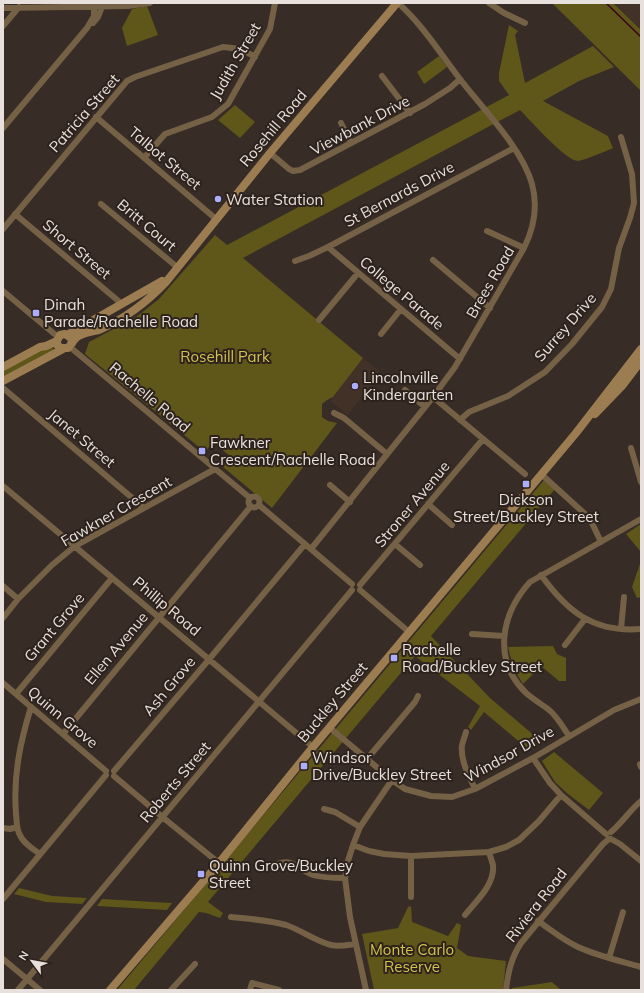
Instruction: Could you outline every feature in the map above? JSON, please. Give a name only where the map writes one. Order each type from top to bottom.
[{"type":"main road","name":"Rosehill Road","points":[[3,381],[68,346],[79,336],[101,329],[137,308],[156,293],[216,218],[396,3]]},
{"type":"main road","name":"Rosehill Road","points":[[67,335],[157,285],[174,270]]},
{"type":"main road","points":[[3,366],[40,347],[46,346],[63,334],[71,338],[68,346],[59,347],[57,339]]},
{"type":"main road","name":"Buckley Street","points":[[110,990],[219,862],[313,747],[576,433],[641,350]]},
{"type":"main road","name":"Buckley Street","points":[[576,433],[607,403],[641,361]]},
{"type":"street","points":[[3,8],[132,6],[150,3]]},
{"type":"street","name":"Judith Street","points":[[144,158],[165,134],[212,117],[219,113],[231,101],[270,29],[275,3]]},
{"type":"street","name":"Brees Road","points":[[311,549],[433,397],[460,359],[524,248],[531,234],[534,221],[535,208],[532,183],[514,148],[418,24],[396,3]]},
{"type":"street","points":[[489,3],[504,13],[525,23]]},
{"type":"street","points":[[3,26],[19,7]]},
{"type":"street","points":[[87,28],[94,16],[94,7]]},
{"type":"street","points":[[3,128],[87,28],[98,17],[102,7]]},
{"type":"street","name":"Patricia Street","points":[[3,229],[125,83],[135,77],[224,47],[238,48],[255,57]]},
{"type":"street","points":[[382,76],[410,113]]},
{"type":"street","name":"Viewbank Drive","points":[[270,153],[289,169],[297,171],[410,113],[438,96],[460,79]]},
{"type":"street","name":"Talbot Street","points":[[96,117],[216,218]]},
{"type":"street","points":[[341,123],[351,143]]},
{"type":"street","name":"Surrey Drive","points":[[460,420],[470,412],[508,396],[545,372],[572,344],[602,308],[611,289],[619,248],[634,203],[632,174],[621,137]]},
{"type":"street","name":"St Bernards Drive","points":[[295,261],[328,247],[514,148]]},
{"type":"street","name":"Britt Court","points":[[101,204],[174,270]]},
{"type":"street","name":"Short Street","points":[[15,214],[122,304]]},
{"type":"street","points":[[487,231],[524,248]]},
{"type":"street","name":"College Parade","points":[[328,247],[460,359]]},
{"type":"street","points":[[433,260],[490,308]]},
{"type":"street","points":[[319,320],[358,273]]},
{"type":"street","points":[[3,291],[57,339]]},
{"type":"street","points":[[381,334],[401,310]]},
{"type":"street","name":"Rachelle Road","points":[[68,346],[250,498]]},
{"type":"street","name":"Janet Street","points":[[3,388],[144,508]]},
{"type":"street","points":[[405,390],[425,407]]},
{"type":"street","points":[[433,397],[525,474]]},
{"type":"street","points":[[334,413],[344,418],[387,454]]},
{"type":"street","name":"Stroner Avenue","points":[[360,587],[483,439]]},
{"type":"street","points":[[631,448],[641,482]]},
{"type":"street","name":"Fawkner Crescent","points":[[3,618],[18,599],[52,565],[75,546],[215,470]]},
{"type":"street","points":[[541,474],[585,514],[592,523],[601,542]]},
{"type":"street","points":[[330,485],[350,502]]},
{"type":"street","name":"Phillip Road","points":[[3,486],[313,747]]},
{"type":"street","points":[[254,496],[257,497],[260,500],[259,505],[254,508],[251,506],[249,503],[250,498],[254,496]]},
{"type":"street","points":[[428,504],[452,525]]},
{"type":"street","points":[[259,505],[311,549],[352,587],[356,582],[409,632]]},
{"type":"street","name":"Ellen Avenue","points":[[62,734],[251,506]]},
{"type":"street","points":[[569,736],[558,719],[549,710],[526,693],[512,673],[507,662],[504,649],[506,621],[520,593],[530,582],[641,519]]},
{"type":"street","name":"Ash Grove","points":[[114,773],[304,544]]},
{"type":"street","points":[[395,544],[420,565]]},
{"type":"street","points":[[541,575],[562,601],[573,612],[585,619],[604,626],[621,629],[641,629]]},
{"type":"street","name":"Grant Grove","points":[[16,694],[112,578]]},
{"type":"street","points":[[3,586],[18,599]]},
{"type":"street","name":"Roberts Street","points":[[18,990],[352,587]]},
{"type":"street","points":[[621,629],[624,597]]},
{"type":"street","points":[[565,645],[585,619]]},
{"type":"street","points":[[472,634],[504,636]]},
{"type":"street","name":"Quinn Grove","points":[[3,683],[106,773]]},
{"type":"street","points":[[367,760],[415,702],[418,696]]},
{"type":"street","name":"Windsor Drive","points":[[330,728],[367,760],[405,789],[431,796],[452,797],[475,789],[533,758],[614,710],[641,699]]},
{"type":"street","points":[[32,707],[23,734],[17,762],[15,801],[17,827],[20,836],[40,854]]},
{"type":"street","points":[[466,732],[462,745],[463,756],[466,770],[475,789]]},
{"type":"street","points":[[533,758],[550,783],[561,795],[641,861]]},
{"type":"street","points":[[3,899],[110,769],[162,817],[219,862]]},
{"type":"street","points":[[366,990],[355,944],[345,878],[353,844],[360,827],[392,780]]},
{"type":"street","points":[[353,844],[369,851],[384,854],[411,856],[489,852],[506,847],[524,836],[561,795]]},
{"type":"street","name":"Riviera Road","points":[[506,990],[510,968],[515,953],[523,939],[610,835],[641,801]]},
{"type":"street","points":[[324,809],[335,812],[360,827]]},
{"type":"street","points":[[3,828],[17,827]]},
{"type":"street","points":[[465,915],[484,892],[490,881],[493,866],[489,852]]},
{"type":"street","points":[[411,856],[411,897]]},
{"type":"street","points":[[278,864],[284,861],[289,862],[312,874],[333,878],[345,878]]},
{"type":"street","points":[[609,958],[623,912]]},
{"type":"street","points":[[231,918],[255,919],[286,925],[332,945],[355,944]]},
{"type":"street","points":[[537,923],[576,946],[609,958],[641,967]]},
{"type":"street","points":[[3,959],[40,990]]},
{"type":"street","points":[[171,990],[195,964]]},
{"type":"street","points":[[250,990],[252,983],[279,990]]},
{"type":"shaded area","points":[[613,3],[641,3],[641,30],[632,21]]},
{"type":"shaded area","name":"Lincolnville Kindergarten","points":[[363,358],[380,372],[348,415],[330,401]]},
{"type":"green space","points":[[552,3],[613,3],[641,30],[641,91]]},
{"type":"green space","points":[[147,6],[158,35],[127,46],[122,28],[132,9]]},
{"type":"green space","name":"Rosehill Park","points":[[509,25],[518,31],[515,35],[525,83],[593,46],[614,67],[579,81],[543,101],[608,136],[613,148],[578,161],[572,159],[557,148],[520,110],[243,258],[363,358],[333,397],[322,404],[322,417],[328,421],[337,423],[272,508],[223,467],[231,457],[213,442],[205,452],[85,354],[89,342],[136,317],[159,299],[215,235],[227,245],[509,95],[499,81],[499,73]]},
{"type":"green space","points":[[439,56],[447,67],[424,84],[417,72]]},
{"type":"green space","points":[[235,105],[255,122],[240,138],[218,120]]},
{"type":"green space","points":[[52,347],[54,350],[3,377],[3,369],[41,349]]},
{"type":"green space","points":[[544,480],[555,489],[431,636],[490,698],[543,743],[529,750],[484,712],[471,730],[468,727],[480,706],[415,656],[208,902],[223,913],[220,918],[199,912],[134,990],[117,990]]},
{"type":"green space","points":[[641,524],[641,552],[626,534]]},
{"type":"green space","points":[[641,561],[641,597],[637,598],[632,587]]},
{"type":"green space","points":[[553,646],[557,654],[566,658],[566,681],[559,681],[541,666],[523,684],[510,657],[508,647]]},
{"type":"green space","points":[[554,752],[603,793],[589,810],[555,782],[542,761]]},
{"type":"green space","points":[[19,888],[52,896],[87,898],[82,904],[46,902],[14,894]]},
{"type":"green space","points":[[102,899],[172,903],[167,910],[97,906]]},
{"type":"green space","name":"Monte Carlo Reserve","points":[[411,906],[412,922],[448,936],[457,923],[461,925],[457,948],[468,956],[506,961],[503,990],[374,990],[362,934],[398,928],[408,907]]},
{"type":"green space","points":[[552,982],[561,990],[512,990],[512,988]]},
{"type":"waterway","points":[[606,3],[641,37]]},
{"type":"place","name":"Water Station","points":[[218,199]]},
{"type":"place","name":"Dinah Parade/Rachelle Road","points":[[36,313]]},
{"type":"place","name":"Lincolnville Kindergarten","points":[[355,386]]},
{"type":"place","name":"Fawkner Crescent/Rachelle Road","points":[[202,451]]},
{"type":"place","name":"Dickson Street/Buckley Street","points":[[526,484]]},
{"type":"place","name":"Rachelle Road/Buckley Street","points":[[394,658]]},
{"type":"place","name":"Windsor Drive/Buckley Street","points":[[304,766]]},
{"type":"place","name":"Quinn Grove/Buckley Street","points":[[201,874]]}]
